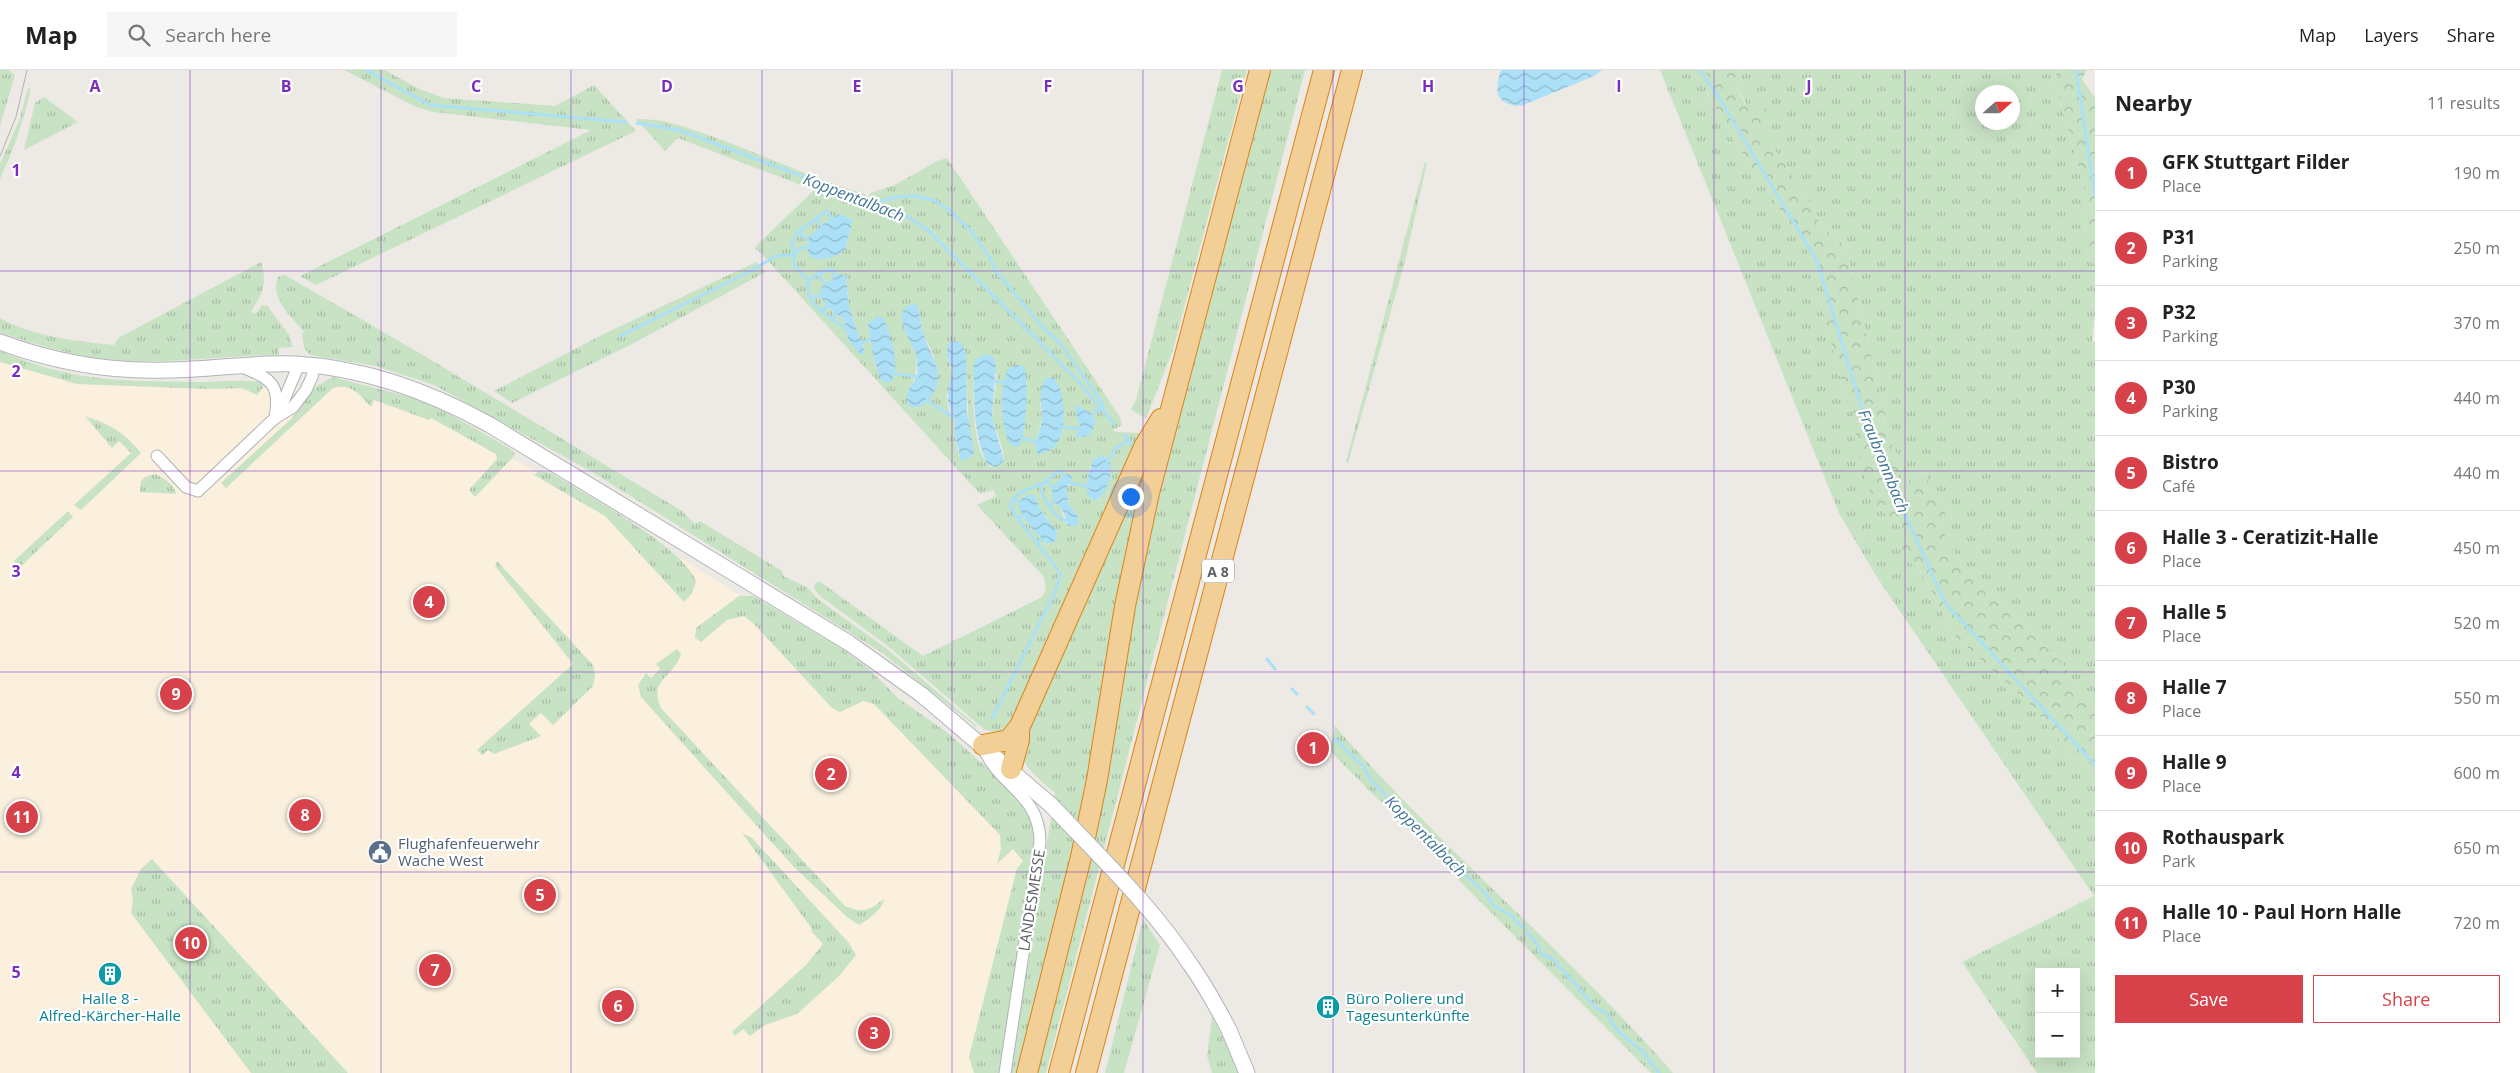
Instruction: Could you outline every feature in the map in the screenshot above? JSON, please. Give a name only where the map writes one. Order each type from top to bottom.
[{"type":"highway","points":[[1027,1073],[1081,857],[1097,780],[1132,569],[1173,398],[1260,70]]},
{"type":"highway","name":"A 8","points":[[1060,1073],[1324,70]]},
{"type":"highway","name":"A 8","points":[[1086,1073],[1352,70]]},
{"type":"highway","points":[[983,745],[1009,740],[1020,726],[1144,447],[1173,398]]},
{"type":"highway","points":[[1010,769],[1019,740],[1020,726]]},
{"type":"main road","points":[[0,342],[36,355],[84,365],[168,370],[307,365],[356,373],[406,386],[466,411],[490,425],[849,643],[922,695],[983,745],[1051,805],[1121,879],[1168,934],[1210,994],[1229,1030],[1247,1073]]},
{"type":"street","points":[[276,418],[307,365]]},
{"type":"street","points":[[157,456],[186,487],[198,491],[276,418],[292,407],[306,390],[312,377],[307,365]]},
{"type":"street","points":[[242,367],[264,376],[274,385],[278,399],[276,418]]},
{"type":"street","name":"LANDESMESSE","points":[[983,745],[990,764],[1028,801],[1040,828],[1040,842],[1005,1073]]},
{"type":"shaded area","points":[[0,362],[77,384],[210,389],[284,388],[346,383],[423,407],[609,514],[757,606],[874,688],[1029,838],[974,1073],[0,1073]]},
{"type":"green space","points":[[0,70],[9,70],[15,75],[0,126]]},
{"type":"green space","points":[[344,70],[385,70],[417,88],[444,98],[555,106],[594,85],[636,131],[316,285],[300,276],[591,130],[433,112],[416,107]]},
{"type":"green space","points":[[1222,70],[1247,70],[1173,350],[1146,419],[1131,409],[1136,400]]},
{"type":"green space","points":[[1267,70],[1305,70],[1046,1073],[1034,1073],[1158,484]]},
{"type":"green space","points":[[1660,70],[1704,70],[1711,80],[1706,92],[1729,133],[1819,268],[1825,292],[1820,300],[1846,400],[1859,425],[1874,504],[1904,530],[1918,567],[1954,635],[2031,705],[2072,756],[2095,774],[2095,1073],[2037,1073],[1962,962],[2094,896],[1876,576],[1839,513]]},
{"type":"green space","points":[[1704,70],[1738,70],[1741,81],[1735,84],[1745,104],[1766,107],[1769,128],[1763,132],[1813,207],[1820,226],[1841,242],[1849,264],[1884,407],[1885,431],[1902,464],[1898,478],[1901,485],[1928,470],[1929,493],[1946,508],[1941,528],[1962,566],[2062,663],[2095,712],[2095,774],[2072,756],[2031,705],[1954,635],[1919,568],[1907,562],[1899,540],[1904,530],[1874,504],[1854,441],[1859,425],[1846,400],[1820,300],[1825,292],[1819,268],[1729,133],[1706,91],[1711,80]]},
{"type":"green space","points":[[1738,70],[2058,70],[2054,79],[2086,194],[2085,249],[2095,269],[2095,314],[2092,340],[2095,343],[2095,712],[2062,663],[1962,566],[1941,528],[1946,508],[1929,493],[1927,470],[1901,485],[1898,478],[1902,464],[1885,431],[1884,407],[1849,264],[1841,242],[1820,226],[1813,207],[1762,132],[1735,84],[1741,81]]},
{"type":"green space","points":[[2058,70],[2087,70],[2082,79],[2095,98],[2095,269],[2085,249],[2086,194],[2054,79]]},
{"type":"green space","points":[[28,88],[31,89],[21,124],[0,179],[0,164],[19,121]]},
{"type":"green space","points":[[44,97],[78,122],[24,150],[35,103]]},
{"type":"green space","points":[[636,119],[666,122],[714,137],[826,181],[865,194],[866,205],[870,193],[895,185],[937,161],[947,158],[1120,417],[1122,425],[1113,430],[1116,432],[1141,433],[1009,727],[998,732],[985,730],[889,647],[820,596],[814,589],[815,584],[819,581],[923,656],[1042,597],[1046,589],[1044,577],[977,505],[996,496],[993,490],[980,494],[760,252],[754,248],[814,190],[678,138],[665,151]],"holes":[[[828,220],[851,229],[845,250],[807,250],[814,233],[823,228]],[[846,275],[849,307],[865,353],[848,340],[844,320],[827,306]],[[917,305],[923,334],[933,353],[938,378],[916,408],[907,403],[917,362],[914,348],[903,324],[902,314]],[[884,318],[894,355],[894,376],[875,367],[874,348]],[[947,356],[966,365],[969,432],[959,456],[954,433],[956,425],[948,408],[947,395],[953,375]],[[973,368],[997,374],[992,416],[1003,451],[1004,461],[991,467],[984,459],[979,448],[974,420]],[[1027,381],[1022,440],[1002,415],[1003,392]],[[1040,402],[1063,416],[1058,442],[1052,449],[1036,442],[1042,419]],[[1090,466],[1110,477],[1099,500],[1087,495],[1087,480]],[[1066,474],[1071,483],[1067,488],[1068,503],[1079,518],[1077,526],[1066,523],[1061,509]],[[1035,496],[1040,509],[1048,519],[1047,544],[1033,530],[1019,508]]]},
{"type":"green space","points":[[1425,162],[1427,163],[1405,261],[1348,463],[1346,462]]},
{"type":"green space","points":[[261,262],[264,276],[263,288],[251,312],[256,314],[261,306],[267,305],[289,335],[293,347],[279,348],[279,355],[171,361],[128,361],[66,352],[0,333],[0,318],[41,334],[70,340],[114,345],[118,338]]},
{"type":"green space","points":[[756,262],[766,272],[634,343],[512,403],[494,391],[608,332]]},
{"type":"green space","points":[[285,275],[416,351],[682,511],[695,524],[700,521],[782,571],[783,576],[807,587],[819,600],[886,648],[977,726],[881,652],[592,472],[434,385],[376,366],[310,355],[304,348],[302,334],[304,332],[288,314],[279,300],[276,285],[278,277]]},
{"type":"green space","points":[[0,351],[45,367],[87,377],[150,381],[254,381],[262,382],[263,387],[257,395],[242,388],[210,389],[77,384],[0,362]]},
{"type":"green space","points":[[332,377],[410,397],[448,413],[511,449],[515,455],[475,497],[469,490],[497,459],[496,454],[431,418],[429,420],[374,400],[371,407],[355,391],[346,387],[340,387],[333,388],[226,488],[221,483],[292,418],[315,387]]},
{"type":"green space","points":[[85,416],[102,422],[116,430],[128,439],[141,453],[81,510],[74,505],[131,453],[119,441],[112,448]]},
{"type":"green space","points":[[1147,458],[1107,690],[1076,845],[1039,998],[1016,1073],[1010,1073],[1055,793],[1028,767],[1021,755],[1020,748]]},
{"type":"green space","points":[[539,471],[551,473],[609,508],[672,552],[687,567],[696,581],[692,593],[684,602],[605,516],[534,475]]},
{"type":"green space","points":[[155,474],[171,484],[176,494],[140,492],[141,481],[145,477]]},
{"type":"green space","points":[[68,511],[73,517],[20,567],[14,561]]},
{"type":"green space","points":[[497,561],[593,665],[595,675],[593,686],[553,725],[541,713],[529,724],[541,736],[494,754],[488,750],[482,755],[477,750],[573,664],[495,566]]},
{"type":"green space","points":[[739,596],[754,596],[842,649],[870,670],[898,698],[948,733],[1022,799],[1037,832],[1000,1073],[974,1073],[969,1057],[1017,868],[1023,861],[1013,849],[997,864],[1001,849],[1000,835],[874,704],[863,701],[840,712],[832,708],[755,625],[744,616],[727,620],[701,642],[695,638],[696,628]]},
{"type":"green space","points":[[677,649],[681,654],[678,662],[660,684],[658,690],[661,708],[845,906],[857,910],[866,910],[884,899],[878,910],[867,920],[859,925],[847,917],[793,866],[641,697],[638,685],[646,673],[651,678],[660,669],[656,664]]},
{"type":"green space","points":[[1335,726],[1418,815],[1590,985],[1673,1073],[1651,1073],[1330,751]]},
{"type":"green space","points":[[742,833],[752,838],[849,943],[856,955],[839,976],[797,1014],[765,1025],[750,1036],[743,1029],[735,1036],[732,1032],[806,965],[823,944],[811,931],[812,929]]},
{"type":"green space","points":[[152,859],[348,1073],[251,1073],[131,913],[133,900],[131,889],[141,869]]},
{"type":"green space","points":[[1143,919],[1160,945],[1124,1073],[1105,1073]]},
{"type":"green space","points":[[1212,1016],[1240,1073],[1212,1073],[1207,1056]]},
{"type":"water","points":[[1501,70],[1602,70],[1594,76],[1521,106],[1512,105],[1501,100],[1497,90]]},
{"type":"water","points":[[841,214],[853,220],[845,250],[829,258],[811,257],[807,250],[810,246],[807,239],[818,228]]},
{"type":"water","points":[[838,274],[846,275],[849,307],[865,353],[861,355],[848,340],[844,320],[827,306],[820,296],[821,288]]},
{"type":"water","points":[[913,304],[917,305],[923,332],[937,368],[938,376],[934,392],[928,401],[920,406],[911,407],[907,394],[917,375],[917,359],[902,320],[905,307]]},
{"type":"water","points":[[877,316],[884,318],[892,341],[895,358],[892,381],[884,383],[877,370],[868,324]]},
{"type":"water","points":[[958,341],[963,345],[966,355],[967,411],[974,453],[966,460],[961,460],[954,433],[955,425],[948,402],[948,390],[953,371],[947,356],[947,348],[950,342]]},
{"type":"water","points":[[985,354],[993,357],[996,364],[992,416],[1004,461],[996,467],[987,464],[979,439],[975,416],[973,368],[975,360]]},
{"type":"water","points":[[1016,365],[1023,366],[1027,392],[1022,439],[1020,445],[1016,447],[1009,443],[1006,434],[1002,416],[1002,396],[1008,369]]},
{"type":"water","points":[[1046,378],[1053,378],[1058,384],[1063,400],[1064,418],[1061,435],[1056,445],[1050,451],[1038,454],[1036,441],[1042,420],[1041,388]]},
{"type":"water","points":[[1076,405],[1091,413],[1096,422],[1090,435],[1076,438],[1080,426],[1075,410]]},
{"type":"water","points":[[1102,455],[1109,460],[1111,470],[1103,494],[1095,501],[1087,495],[1087,479],[1093,460]]},
{"type":"water","points":[[1066,474],[1071,475],[1072,479],[1067,488],[1068,503],[1079,518],[1077,526],[1068,526],[1064,513],[1052,497],[1052,487]]},
{"type":"water","points":[[1029,494],[1035,496],[1040,509],[1057,532],[1057,538],[1053,543],[1047,544],[1033,530],[1018,508],[1022,498]]},
{"type":"waterway","name":"Koppentalbach","points":[[366,70],[430,105],[626,122]]},
{"type":"waterway","name":"Fraubronnbach","points":[[1699,70],[1718,96],[1817,261],[1871,438],[1945,603],[2095,765]]},
{"type":"waterway","points":[[2076,70],[2095,196]]},
{"type":"waterway","name":"Koppentalbach","points":[[637,123],[679,130],[905,215],[929,231],[1078,381],[1114,424]]},
{"type":"waterway","points":[[872,203],[897,197],[916,196],[933,200],[948,209],[971,231],[990,258],[996,271],[1046,331],[1059,342],[1102,402],[1104,410]]},
{"type":"waterway","points":[[831,217],[827,211],[798,232],[792,244],[794,265],[809,281],[808,290],[814,304],[827,316],[848,330]]},
{"type":"waterway","points":[[816,218],[823,228]]},
{"type":"waterway","points":[[798,232],[807,239]]},
{"type":"waterway","points":[[620,336],[749,272],[776,256],[794,255],[799,249],[810,246]]},
{"type":"waterway","points":[[817,274],[832,269],[835,277]]},
{"type":"waterway","points":[[809,281],[817,274],[826,284]]},
{"type":"waterway","points":[[811,297],[820,296]]},
{"type":"waterway","points":[[822,312],[827,306]]},
{"type":"waterway","points":[[832,320],[836,313]]},
{"type":"waterway","points":[[860,341],[862,343],[874,337]]},
{"type":"waterway","points":[[893,374],[917,376],[918,380]]},
{"type":"waterway","points":[[993,381],[1007,383]]},
{"type":"waterway","points":[[926,397],[928,401],[953,417]]},
{"type":"waterway","points":[[1090,419],[1096,410],[1102,410]]},
{"type":"waterway","points":[[1057,426],[1079,429],[1082,427]]},
{"type":"waterway","name":"Koppentalbach","points":[[1125,435],[1132,444]]},
{"type":"waterway","points":[[1021,438],[1036,442],[1038,440]]},
{"type":"waterway","points":[[1107,463],[1116,448],[1129,440]]},
{"type":"waterway","points":[[992,718],[1055,592],[1061,575],[1010,506],[1019,494],[1044,483],[1055,473],[1061,471],[1067,482],[1090,487]]},
{"type":"waterway","points":[[1046,480],[1052,487]]},
{"type":"waterway","points":[[1040,484],[1045,500],[1051,509],[1062,520],[1066,520]]},
{"type":"waterway","points":[[1013,499],[1019,502]]},
{"type":"waterway","points":[[1049,507],[1054,501]]},
{"type":"waterway","points":[[1018,520],[1023,515]]},
{"type":"waterway","points":[[1037,543],[1041,539]]},
{"type":"waterway","name":"Koppentalbach","points":[[1267,659],[1275,669]]},
{"type":"waterway","name":"Koppentalbach","points":[[1292,689],[1297,694]]},
{"type":"waterway","name":"Koppentalbach","points":[[1307,707],[1314,714]]},
{"type":"waterway","name":"Koppentalbach","points":[[1335,739],[1364,767],[1370,779],[1414,826],[1430,835],[1443,855],[1486,894],[1494,906],[1509,914],[1522,927]]},
{"type":"waterway","name":"Koppentalbach","points":[[1527,932],[1537,944],[1541,954],[1553,959],[1595,1007],[1606,1013],[1617,1030],[1642,1051],[1659,1073]]},
{"type":"tram line","points":[[0,156],[16,117],[27,70]]},
{"type":"place","name":"P30","points":[[429,602]]},
{"type":"place","name":"Halle 9","points":[[176,694]]},
{"type":"place","name":"GFK Stuttgart Filder","points":[[1313,748]]},
{"type":"place","name":"P31","points":[[831,774]]},
{"type":"place","name":"Halle 7","points":[[305,815]]},
{"type":"place","name":"Halle 10 - Paul Horn Halle","points":[[22,817]]},
{"type":"place","name":"Flughafenfeuerwehr Wache West","points":[[380,852]]},
{"type":"place","name":"Bistro","points":[[540,895]]},
{"type":"place","name":"Rothauspark","points":[[191,943]]},
{"type":"place","name":"Halle 5","points":[[435,970]]},
{"type":"place","name":"Halle 8 - Alfred-Kärcher-Halle","points":[[110,974]]},
{"type":"place","name":"Halle 3 - Ceratizit-Halle","points":[[618,1006]]},
{"type":"place","name":"Büro Poliere und Tagesunterkünfte","points":[[1328,1007]]},
{"type":"place","name":"P32","points":[[874,1033]]}]
